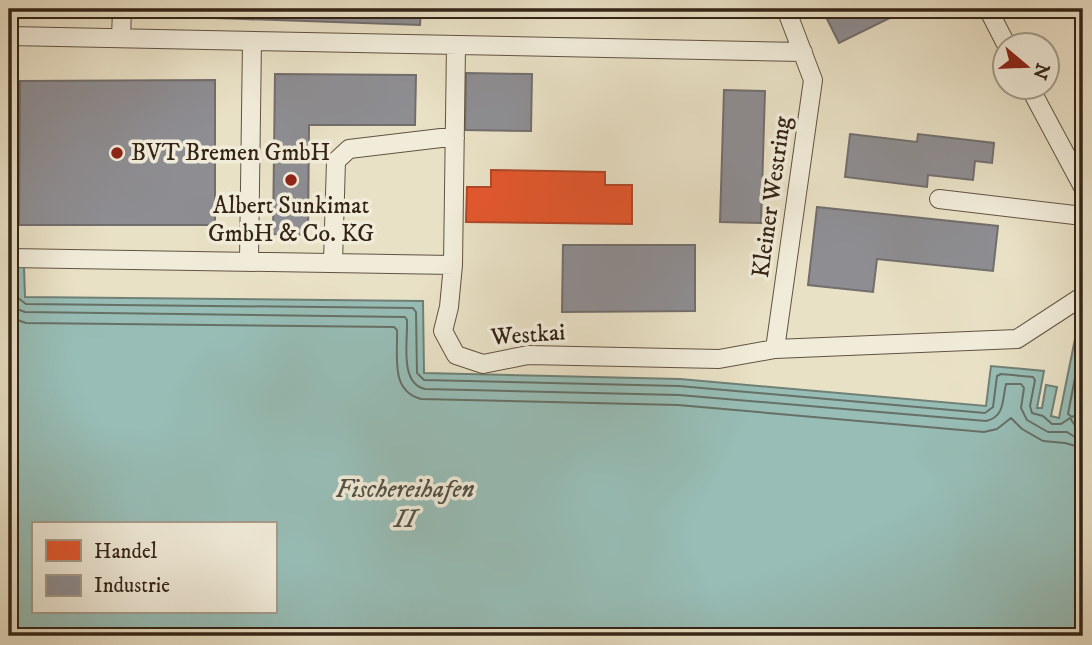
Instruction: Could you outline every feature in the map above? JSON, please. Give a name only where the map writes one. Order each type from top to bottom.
[{"type":"street","points":[[121,38],[122,9]]},
{"type":"street","name":"Kleiner Westring","points":[[775,349],[813,80],[786,9]]},
{"type":"street","points":[[988,9],[1000,32]]},
{"type":"street","points":[[9,36],[803,52]]},
{"type":"street","points":[[249,260],[252,41]]},
{"type":"street","name":"Westkai","points":[[456,45],[453,265],[449,307],[443,331],[456,355],[483,364],[528,355],[719,359],[775,349],[1017,339],[1083,296]]},
{"type":"street","points":[[1037,102],[1083,187]]},
{"type":"street","points":[[333,262],[336,161],[349,149],[455,138]]},
{"type":"street","points":[[939,199],[1083,216]]},
{"type":"street","points":[[9,258],[453,265]]},
{"type":"water","name":"Fischereihafen II","points":[[9,267],[24,267],[25,297],[423,301],[424,373],[680,379],[986,406],[991,366],[1044,371],[1037,408],[1042,408],[1046,385],[1057,387],[1051,416],[1059,418],[1077,329],[1083,330],[1083,402],[1079,421],[1083,423],[1083,636],[9,636]]},
{"type":"building: Handel","points":[[491,170],[605,172],[605,185],[632,185],[632,224],[466,222],[467,187],[491,187]]},
{"type":"building: Industrie","points":[[216,9],[421,9],[420,25],[215,18]]},
{"type":"building: Industrie","points":[[822,9],[908,9],[839,43]]},
{"type":"building: Industrie","points":[[466,73],[532,74],[531,131],[465,130]]},
{"type":"building: Industrie","name":"Albert Sunkimat GmbH & Co. KG","points":[[275,74],[416,75],[415,125],[309,125],[308,235],[273,234]]},
{"type":"building: Industrie","name":"BVT Bremen GmbH","points":[[215,80],[215,225],[19,225],[20,81]]},
{"type":"building: Industrie","points":[[724,90],[765,91],[761,223],[720,222]]},
{"type":"building: Industrie","points":[[850,134],[917,142],[918,134],[994,143],[992,163],[975,161],[973,180],[928,175],[927,187],[845,177]]},
{"type":"building: Industrie","points":[[817,207],[998,226],[993,271],[877,259],[873,292],[808,285]]},
{"type":"building: Industrie","points":[[563,245],[695,245],[695,311],[562,312]]},
{"type":"place","name":"BVT Bremen GmbH","points":[[117,153]]},
{"type":"place","name":"Albert Sunkimat GmbH & Co. KG","points":[[291,180]]}]
